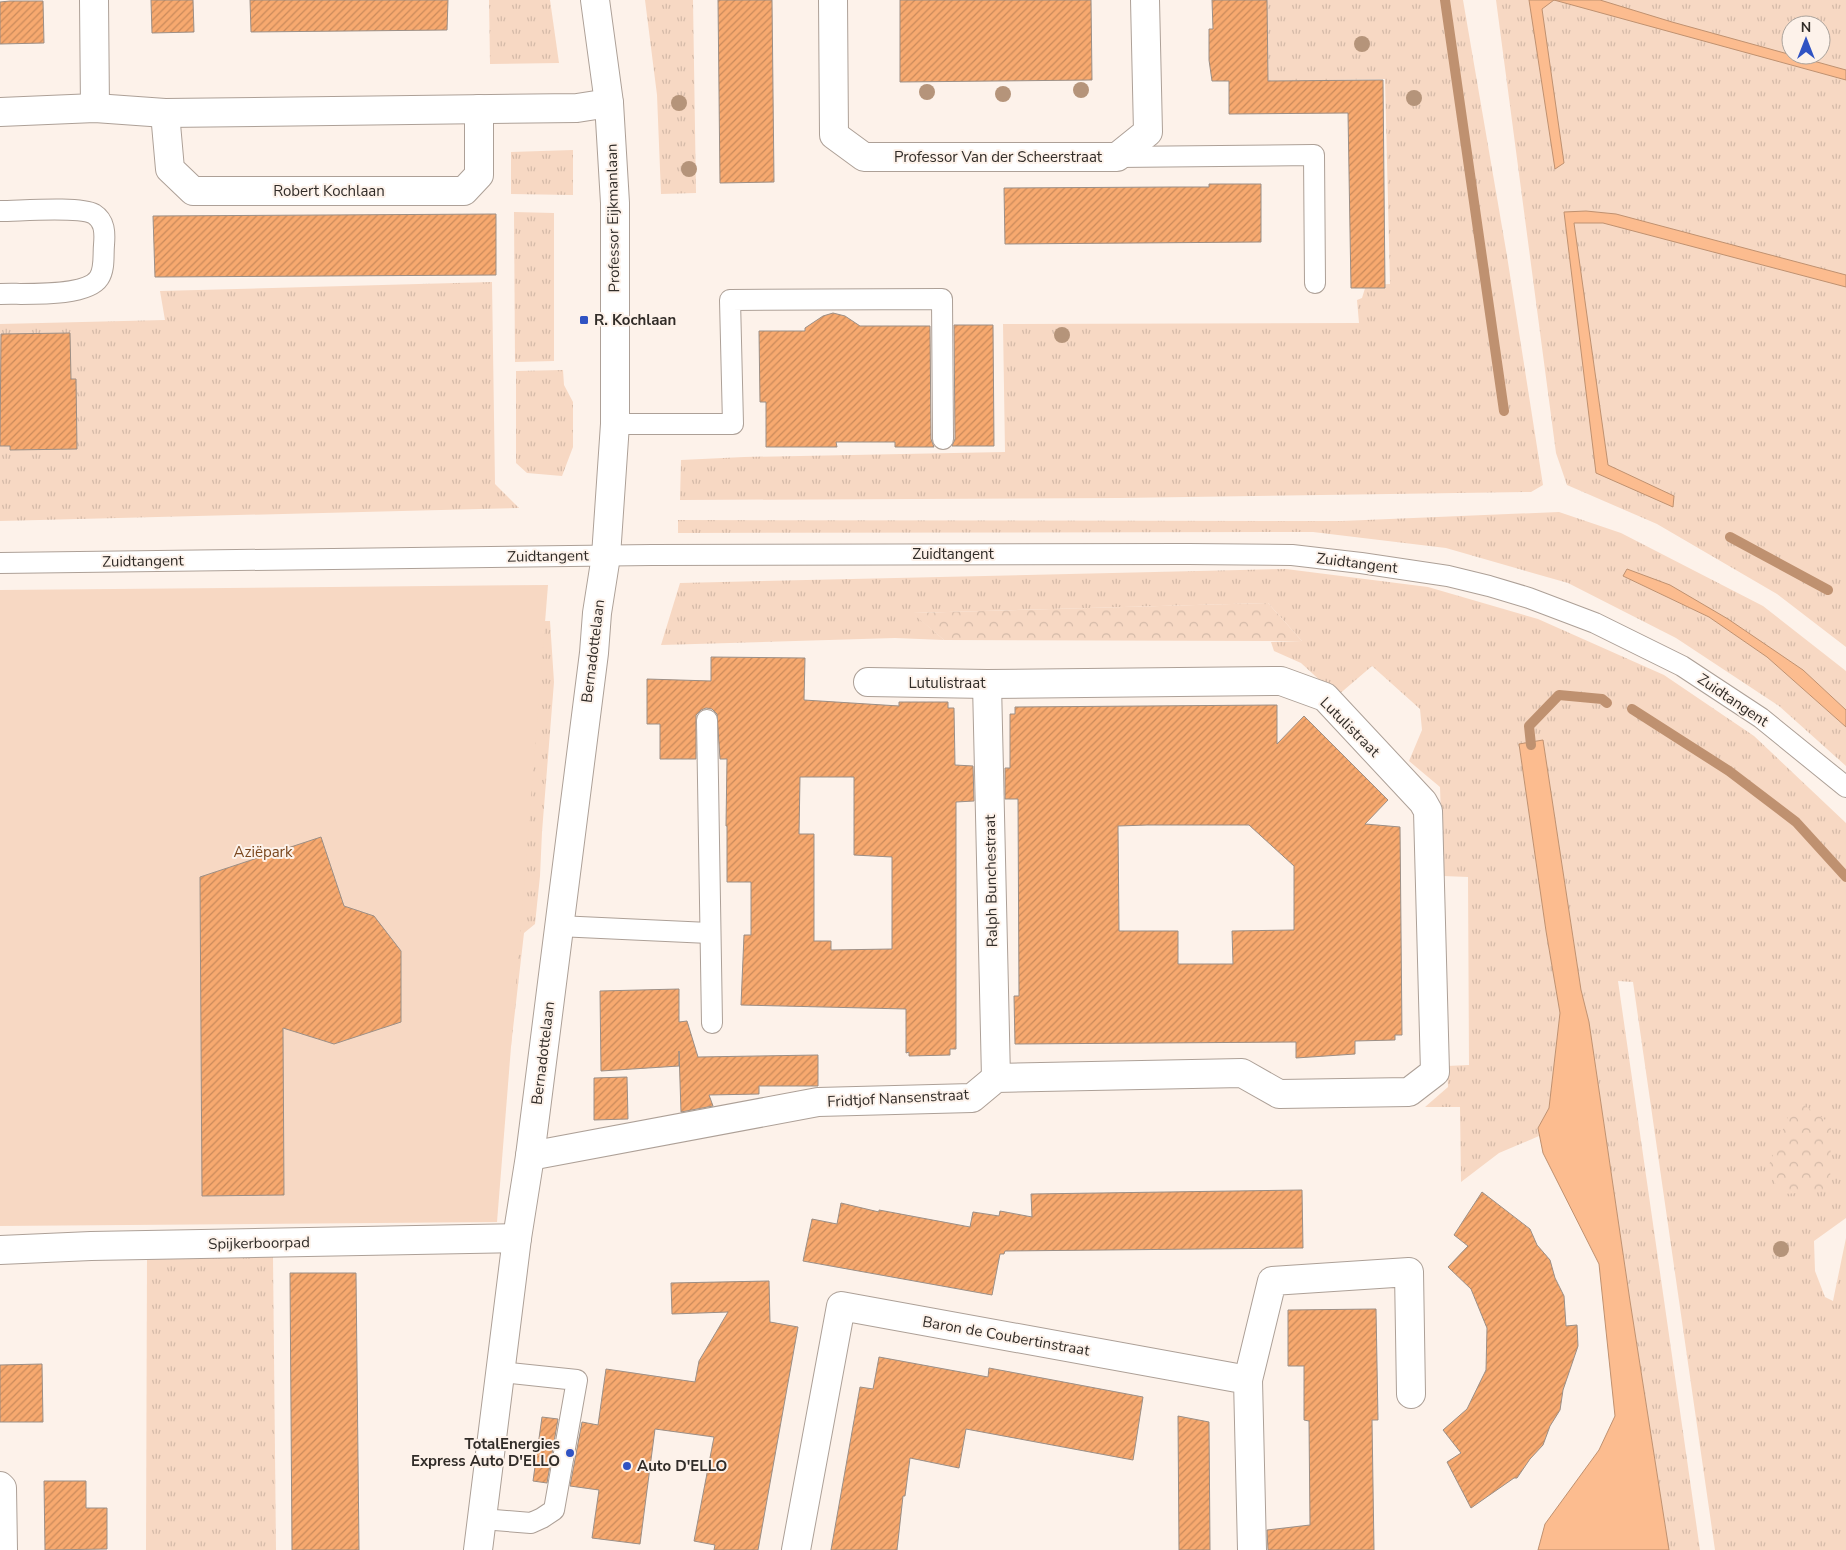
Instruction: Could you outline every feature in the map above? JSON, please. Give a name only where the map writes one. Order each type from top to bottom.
[{"type":"street","points":[[94,0],[95,108]]},
{"type":"street","name":"Professor Eijkmanlaan","points":[[595,0],[609,103],[615,203],[615,424],[606,556]]},
{"type":"street","name":"Professor Van der Scheerstraat","points":[[833,0],[834,135],[864,158],[1117,157],[1148,132],[1146,0]]},
{"type":"street","points":[[0,112],[95,108],[165,113],[577,108],[609,103]]},
{"type":"street","name":"Robert Kochlaan","points":[[165,113],[170,169],[193,192],[464,192],[479,175],[479,109]]},
{"type":"street","name":"Bernadottelaan","points":[[478,1550],[594,653],[597,613],[606,556]]},
{"type":"street","name":"Lutulistraat","points":[[868,682],[987,684],[1281,681],[1325,697],[1423,802],[1428,811],[1435,1072],[1410,1092],[1279,1094],[1242,1073],[996,1078]]},
{"type":"street","name":"Ralph Bunchestraat","points":[[987,684],[996,1078]]},
{"type":"street","name":"Fridtjof Nansenstraat","points":[[530,1156],[818,1102],[972,1098],[996,1078]]},
{"type":"street","name":"Spijkerboorpad","points":[[0,1250],[99,1246],[518,1238]]},
{"type":"street","points":[[1252,1550],[1248,1380],[1272,1280],[1410,1272],[1411,1394]]},
{"type":"street","name":"Baron de Coubertinstraat","points":[[796,1550],[841,1306],[1248,1380]]},
{"type":"street","points":[[1,1487],[3,1550]]},
{"type":"lane","points":[[1117,157],[1314,155],[1315,284]]},
{"type":"lane","points":[[0,211],[80,210],[94,214],[102,220],[105,233],[102,272],[98,280],[90,286],[68,292],[0,294]]},
{"type":"lane","points":[[615,424],[733,424],[730,300],[942,299],[943,439]]},
{"type":"lane","name":"Zuidtangent","points":[[0,562],[606,556],[1178,554],[1292,555],[1370,564],[1448,576],[1529,598],[1595,623],[1682,666],[1761,718],[1846,787]]},
{"type":"lane","points":[[707,720],[712,1023]]},
{"type":"lane","points":[[558,926],[709,932]]},
{"type":"lane","points":[[482,1519],[531,1523],[554,1510],[577,1380],[501,1372]]},
{"type":"green space","points":[[489,0],[550,0],[559,63],[490,64]]},
{"type":"green space","points":[[645,0],[693,0],[696,193],[661,194],[657,95]]},
{"type":"green space","points":[[1266,0],[1463,0],[1507,256],[1543,485],[1531,492],[1120,498],[680,500],[681,460],[1005,452],[1003,324],[1359,323],[1357,300],[1362,298],[1366,285],[1390,284],[1385,79],[1268,81]]},
{"type":"green space","points":[[1496,0],[1846,0],[1846,647],[1777,594],[1657,524],[1567,485],[1556,453]]},
{"type":"green space","points":[[573,150],[573,195],[511,194],[511,152]]},
{"type":"green space","points":[[514,212],[554,213],[554,361],[515,362]]},
{"type":"green space","points":[[492,282],[495,484],[519,508],[0,521],[0,324],[165,320],[160,291]]},
{"type":"green space","points":[[563,370],[564,385],[573,402],[573,447],[562,476],[527,473],[516,463],[516,371]]},
{"type":"green space","points":[[1559,512],[1621,533],[1763,606],[1846,671],[1846,710],[1803,670],[1627,569],[1623,576],[1709,617],[1767,657],[1846,727],[1846,766],[1779,706],[1676,638],[1568,583],[1446,548],[1313,532],[678,533],[678,520],[1342,521]]},
{"type":"green space","points":[[1286,569],[1428,587],[1538,619],[1664,675],[1754,736],[1846,823],[1846,1218],[1814,1241],[1815,1271],[1825,1297],[1833,1301],[1846,1238],[1846,1550],[1715,1550],[1633,982],[1618,981],[1700,1550],[1669,1550],[1589,1022],[1581,990],[1543,740],[1519,745],[1560,1013],[1549,1108],[1538,1128],[1539,1136],[1499,1153],[1461,1182],[1460,1107],[1425,1107],[1448,1087],[1447,1066],[1469,1065],[1468,877],[1443,876],[1440,787],[1409,761],[1422,730],[1420,709],[1372,666],[1337,696],[1301,663],[1274,651],[1271,642],[1302,641],[1268,603],[913,613],[944,640],[895,638],[661,645],[680,583]]},
{"type":"green space","name":"Aziëpark","points":[[548,585],[497,1222],[0,1226],[0,590]]},
{"type":"green space","points":[[1268,603],[1302,641],[944,640],[912,613]]},
{"type":"green space","points":[[542,621],[550,621],[554,682],[535,924],[524,933],[511,1046],[492,1050]]},
{"type":"green space","points":[[1795,1099],[1831,1124],[1830,1191],[1782,1194],[1767,1170]]},
{"type":"green space","points":[[273,1257],[276,1550],[146,1550],[147,1258]]},
{"type":"shaded area","points":[[1529,0],[1554,0],[1542,9],[1564,163],[1555,169]]},
{"type":"shaded area","points":[[1554,0],[1600,0],[1781,52],[1781,62]]},
{"type":"shaded area","points":[[1791,65],[1828,65],[1846,70],[1846,80]]},
{"type":"shaded area","points":[[1586,211],[1616,214],[1846,275],[1846,287],[1603,223],[1574,223],[1608,465],[1674,496],[1673,507],[1596,473],[1564,212]]},
{"type":"shaded area","points":[[1627,569],[1670,585],[1728,619],[1803,670],[1846,710],[1846,727],[1767,657],[1709,617],[1623,576]]},
{"type":"shaded area","points":[[1543,740],[1581,990],[1589,1022],[1669,1550],[1538,1550],[1545,1524],[1599,1450],[1615,1416],[1599,1264],[1543,1153],[1538,1128],[1549,1108],[1560,1013],[1519,744]]},
{"type":"building","points":[[151,0],[193,0],[194,32],[152,33]]},
{"type":"building","points":[[250,0],[448,0],[447,30],[251,32]]},
{"type":"building","points":[[718,0],[772,0],[774,182],[720,183]]},
{"type":"building","points":[[900,0],[1091,0],[1092,80],[900,82]]},
{"type":"building","points":[[1212,0],[1267,0],[1268,81],[1383,80],[1385,288],[1351,288],[1348,113],[1229,114],[1229,81],[1212,81],[1209,60],[1209,29],[1213,29]]},
{"type":"building","points":[[43,1],[44,43],[0,44],[0,2]]},
{"type":"building","points":[[1209,184],[1261,184],[1261,242],[1005,244],[1004,188],[1209,187]]},
{"type":"building","points":[[496,214],[496,275],[155,277],[153,216]]},
{"type":"building","points":[[833,313],[845,316],[860,326],[930,326],[931,439],[934,447],[895,447],[895,442],[836,442],[837,447],[766,447],[766,402],[760,402],[759,331],[805,331],[805,328],[823,316]]},
{"type":"building","points":[[954,325],[993,325],[994,446],[952,446],[955,439]]},
{"type":"building","points":[[70,333],[71,379],[76,379],[77,449],[10,450],[10,446],[0,446],[1,334]]},
{"type":"building","points":[[711,657],[805,658],[804,700],[899,706],[899,702],[948,702],[948,708],[954,708],[955,765],[973,766],[974,801],[956,802],[956,1049],[950,1049],[950,1055],[909,1056],[909,1052],[906,1053],[906,1009],[741,1005],[744,935],[751,935],[751,882],[727,882],[727,759],[720,759],[717,714],[712,709],[706,708],[696,715],[696,759],[660,759],[660,724],[647,724],[647,679],[711,681]],"holes":[[[800,777],[854,777],[854,855],[892,857],[892,949],[831,950],[831,941],[814,941],[814,834],[799,834]]]},
{"type":"building","points":[[1277,705],[1277,744],[1304,716],[1388,800],[1365,824],[1400,827],[1402,1035],[1395,1035],[1395,1040],[1355,1041],[1355,1054],[1296,1058],[1296,1042],[1015,1044],[1014,996],[1019,996],[1018,799],[1005,799],[1005,768],[1010,768],[1010,714],[1015,714],[1015,707]],"holes":[[[1249,825],[1294,866],[1294,930],[1232,931],[1233,964],[1178,964],[1178,931],[1119,931],[1118,826]]]},
{"type":"building","points":[[321,837],[344,906],[374,916],[401,951],[401,1022],[334,1044],[283,1028],[284,1195],[202,1196],[200,877]]},
{"type":"building","points":[[679,989],[679,1022],[687,1021],[698,1057],[818,1055],[818,1086],[759,1086],[759,1094],[709,1095],[713,1106],[681,1112],[679,1051],[679,1066],[601,1071],[600,991]]},
{"type":"building","points":[[627,1077],[628,1119],[594,1120],[594,1078]]},
{"type":"building","points":[[1302,1190],[1303,1248],[1005,1251],[1004,1254],[1000,1254],[992,1295],[803,1261],[812,1219],[837,1224],[841,1203],[879,1212],[879,1210],[970,1227],[973,1212],[999,1216],[1000,1211],[1032,1217],[1031,1194]]},
{"type":"building","points":[[1482,1192],[1530,1229],[1537,1245],[1550,1260],[1555,1278],[1564,1296],[1566,1326],[1577,1325],[1578,1346],[1563,1390],[1560,1410],[1550,1426],[1543,1445],[1530,1459],[1517,1478],[1514,1478],[1471,1508],[1447,1462],[1461,1453],[1443,1430],[1467,1409],[1486,1370],[1487,1328],[1471,1289],[1448,1267],[1468,1246],[1454,1235]]},
{"type":"building","points":[[290,1273],[356,1273],[359,1550],[292,1550]]},
{"type":"building","points":[[769,1281],[770,1322],[798,1327],[758,1550],[714,1550],[715,1545],[694,1541],[714,1437],[655,1429],[640,1544],[592,1538],[599,1490],[570,1486],[582,1422],[598,1425],[606,1369],[695,1382],[699,1361],[728,1312],[672,1314],[671,1283]]},
{"type":"building","points":[[1376,1309],[1378,1420],[1372,1420],[1374,1550],[1268,1550],[1267,1530],[1310,1525],[1309,1421],[1304,1420],[1304,1366],[1288,1366],[1288,1310]]},
{"type":"building","points":[[879,1357],[988,1377],[989,1368],[1143,1397],[1133,1460],[966,1429],[959,1468],[910,1458],[905,1496],[903,1496],[897,1550],[831,1550],[860,1387],[873,1389]]},
{"type":"building","points":[[42,1364],[43,1422],[0,1422],[0,1365]]},
{"type":"building","points":[[1178,1416],[1209,1422],[1210,1550],[1179,1550]]},
{"type":"building","points":[[542,1417],[558,1419],[547,1483],[533,1481]]},
{"type":"building","points":[[44,1481],[86,1481],[86,1508],[107,1508],[107,1549],[45,1550]]},
{"type":"waterway","points":[[1445,0],[1504,411]]},
{"type":"waterway","points":[[1730,537],[1828,590]]},
{"type":"waterway","points":[[1531,745],[1529,726],[1559,695],[1602,699],[1607,703]]},
{"type":"waterway","points":[[1632,709],[1729,771],[1796,822],[1846,877]]},
{"type":"place","name":"R. Kochlaan","points":[[584,320]]},
{"type":"place","name":"TotalEnergies Express Auto D'ELLO","points":[[570,1453]]},
{"type":"place","name":"Auto D'ELLO","points":[[627,1466]]}]
